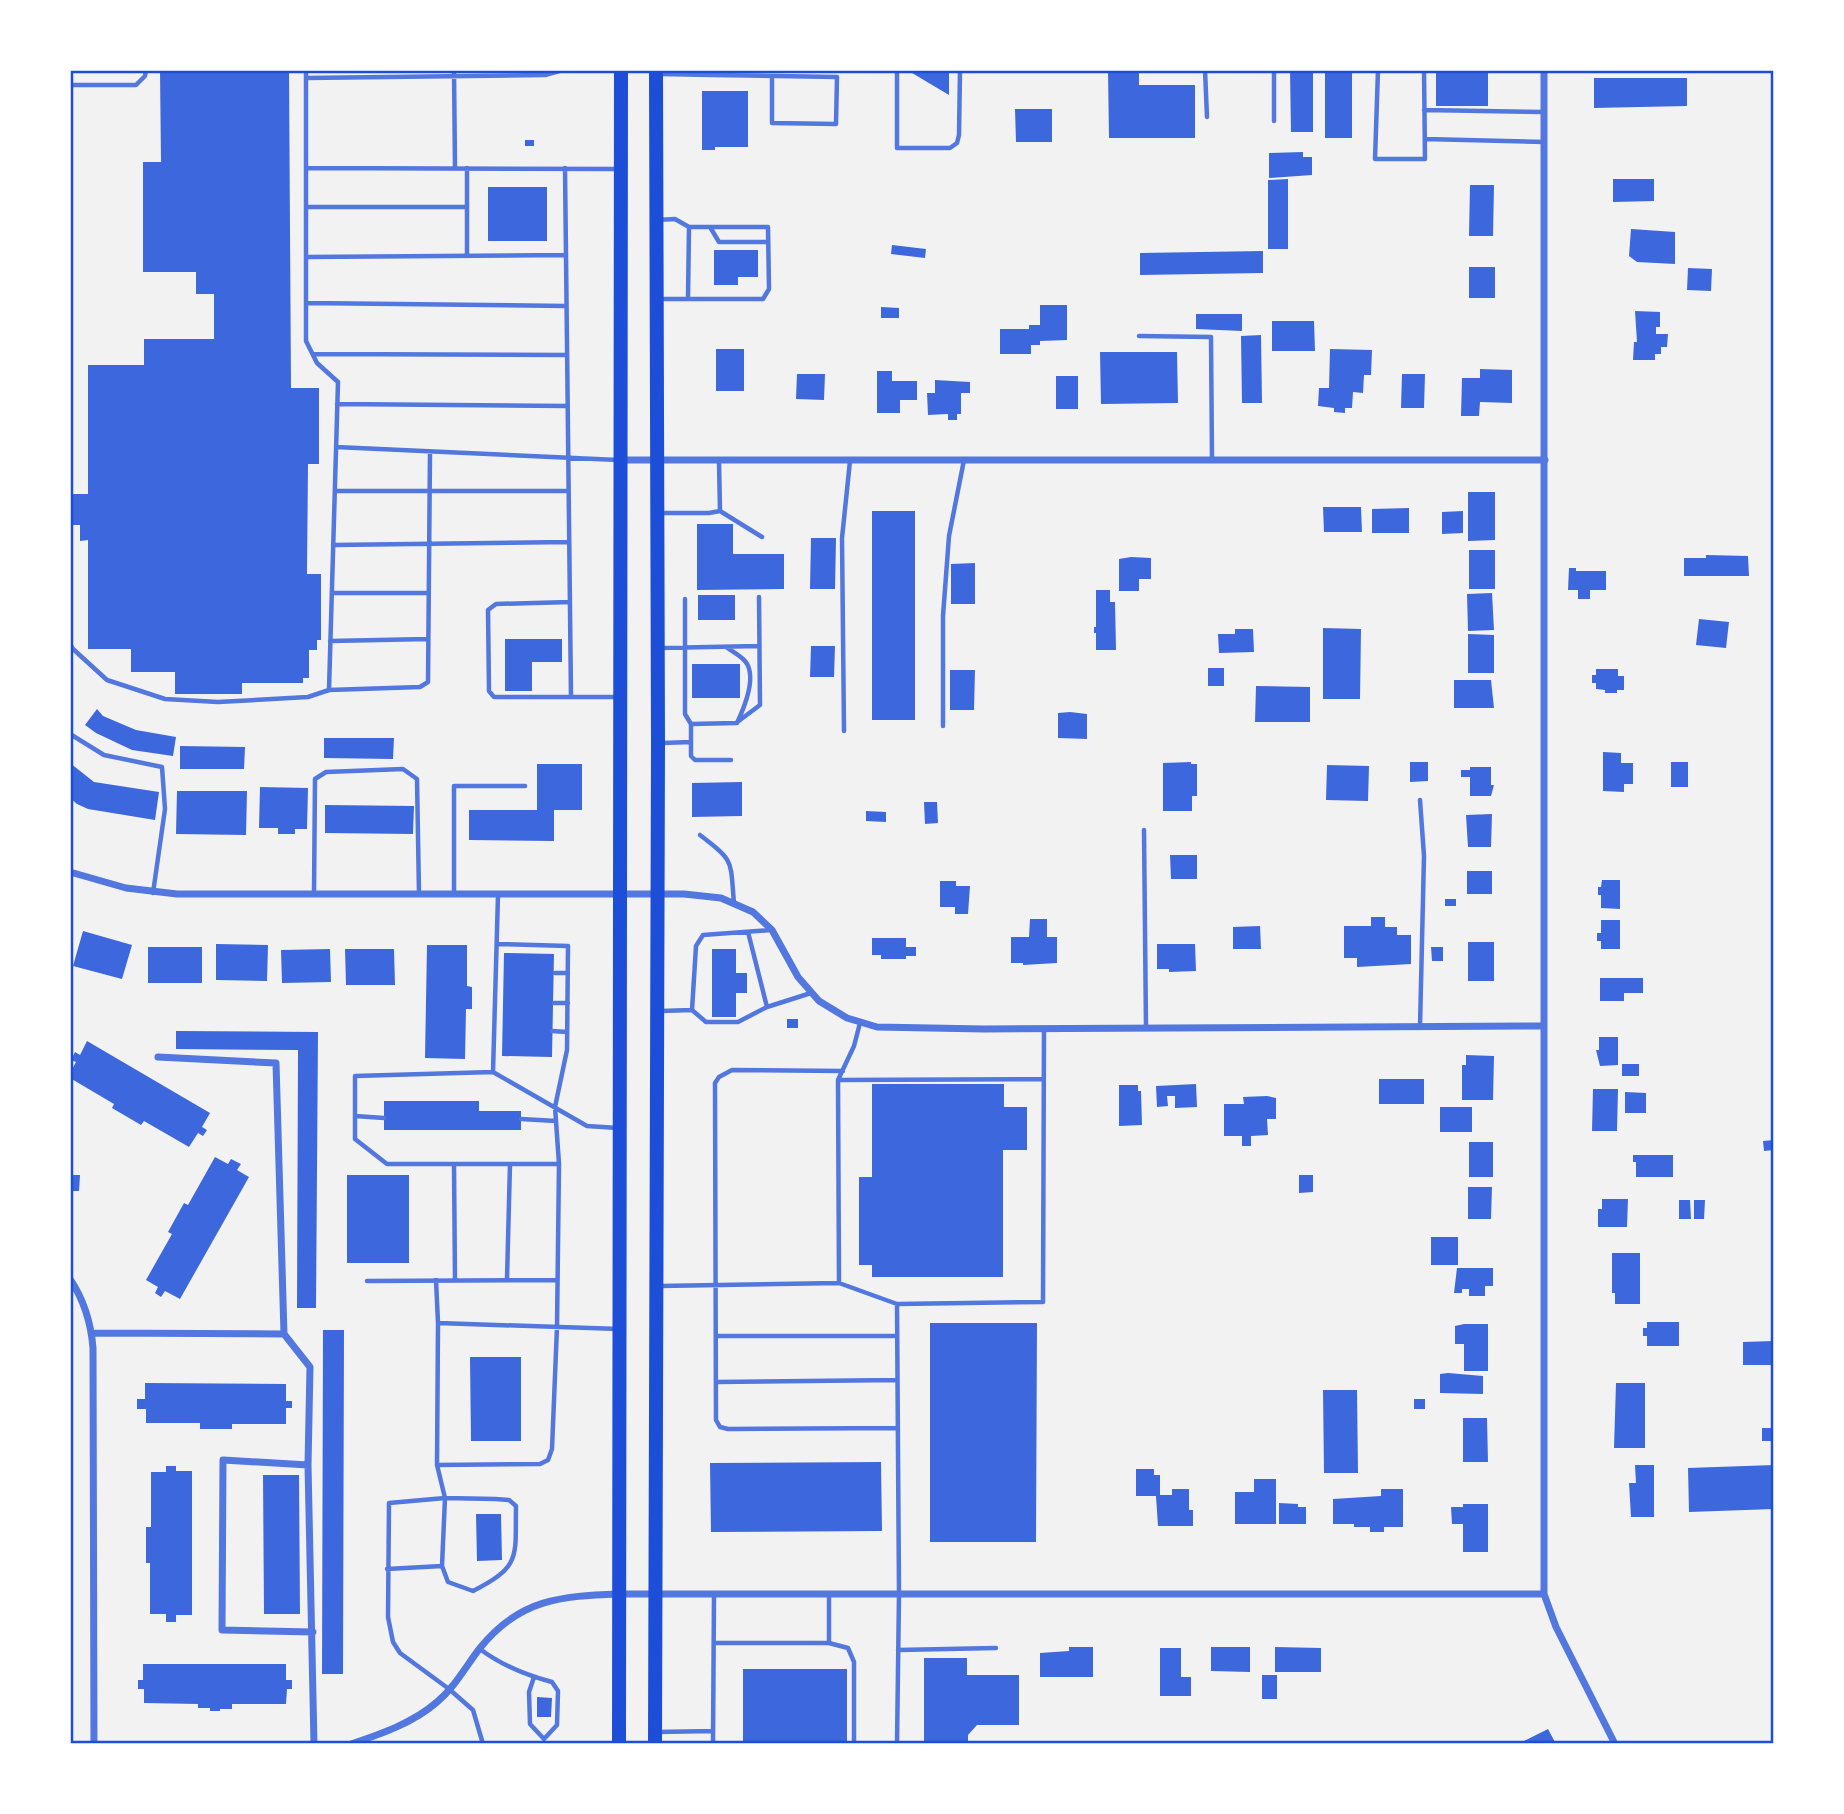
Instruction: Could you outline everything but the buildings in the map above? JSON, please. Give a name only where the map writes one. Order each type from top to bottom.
[{"type":"main road","points":[[619,1744],[621,70]]},
{"type":"main road","points":[[655,1738],[658,743],[656,72]]},
{"type":"street","points":[[1544,70],[1544,1594],[1556,1627],[1615,1744]]},
{"type":"street","points":[[620,460],[1545,460]]},
{"type":"street","points":[[70,872],[153,893],[713,896],[753,912],[772,930],[798,977],[811,993],[830,1009],[860,1023],[877,1027],[1543,1026]]},
{"type":"street","points":[[158,1058],[276,1063],[284,1334],[310,1367],[308,1465],[314,1744]]},
{"type":"street","points":[[70,1279],[89,1318],[92,1333],[94,1744]]},
{"type":"street","points":[[92,1333],[284,1334]]},
{"type":"street","points":[[308,1465],[223,1461],[222,1630],[313,1632]]},
{"type":"street","points":[[351,1744],[413,1719],[429,1708],[449,1689],[479,1649],[505,1622],[537,1604],[568,1597],[619,1594],[1544,1594]]},
{"type":"lane","points":[[70,85],[135,85],[145,76],[146,70]]},
{"type":"lane","points":[[306,70],[306,341],[317,363],[338,382],[329,690]]},
{"type":"lane","points":[[306,78],[454,73],[545,75],[563,70]]},
{"type":"lane","points":[[897,70],[897,148],[950,148],[957,143],[960,70]]},
{"type":"lane","points":[[1206,70],[1206,117]]},
{"type":"lane","points":[[1274,70],[1274,121]]},
{"type":"lane","points":[[1378,70],[1375,159],[1424,159],[1424,70]]},
{"type":"lane","points":[[656,72],[837,77],[836,124],[772,123],[772,77]]},
{"type":"lane","points":[[454,73],[455,168]]},
{"type":"lane","points":[[1424,110],[1544,112]]},
{"type":"lane","points":[[1424,139],[1544,142]]},
{"type":"lane","points":[[306,168],[621,169]]},
{"type":"lane","points":[[467,168],[467,255]]},
{"type":"lane","points":[[565,168],[571,697]]},
{"type":"lane","points":[[306,207],[467,207]]},
{"type":"lane","points":[[656,220],[676,219],[689,227],[768,227],[769,289],[763,299],[656,299]]},
{"type":"lane","points":[[688,299],[689,227]]},
{"type":"lane","points":[[710,227],[719,242],[768,242]]},
{"type":"lane","points":[[306,257],[566,255]]},
{"type":"lane","points":[[306,303],[566,306]]},
{"type":"lane","points":[[1139,336],[1211,337],[1212,460]]},
{"type":"lane","points":[[313,354],[566,355]]},
{"type":"lane","points":[[337,404],[567,406]]},
{"type":"lane","points":[[336,447],[620,460]]},
{"type":"lane","points":[[70,644],[107,680],[165,699],[218,702],[308,697],[329,690],[420,687],[428,682],[430,452]]},
{"type":"lane","points":[[943,726],[943,616],[949,536],[964,460]]},
{"type":"lane","points":[[719,461],[720,511]]},
{"type":"lane","points":[[844,731],[842,538],[850,461]]},
{"type":"lane","points":[[334,491],[568,491]]},
{"type":"lane","points":[[657,513],[720,511],[762,537]]},
{"type":"lane","points":[[333,545],[569,542]]},
{"type":"lane","points":[[332,593],[429,593]]},
{"type":"lane","points":[[691,724],[736,723],[760,705],[759,597]]},
{"type":"lane","points":[[685,600],[685,714],[691,724],[691,756],[695,760],[731,760]]},
{"type":"lane","points":[[570,602],[496,604],[488,610],[489,691],[494,697],[620,697]]},
{"type":"lane","points":[[330,641],[428,639]]},
{"type":"lane","points":[[657,648],[759,646]]},
{"type":"lane","points":[[726,647],[747,662],[749,673],[748,697],[736,723]]},
{"type":"lane","points":[[70,734],[104,755],[162,767],[165,809],[153,893]]},
{"type":"lane","points":[[658,743],[691,742]]},
{"type":"lane","points":[[314,894],[315,779],[327,772],[403,769],[417,779],[419,894]]},
{"type":"lane","points":[[454,894],[454,786],[525,786]]},
{"type":"lane","points":[[1420,800],[1424,856],[1420,1027]]},
{"type":"lane","points":[[1144,830],[1146,1028]]},
{"type":"lane","points":[[700,835],[726,855],[731,863],[734,903]]},
{"type":"lane","points":[[493,1072],[498,894]]},
{"type":"lane","points":[[692,1010],[695,946],[703,935],[772,930]]},
{"type":"lane","points":[[748,932],[767,1007]]},
{"type":"lane","points":[[437,1465],[540,1464],[548,1460],[552,1449],[559,1164],[555,1107],[567,1050],[568,946],[497,944]]},
{"type":"lane","points":[[496,971],[504,972]]},
{"type":"lane","points":[[555,973],[568,974]]},
{"type":"lane","points":[[656,1011],[692,1010],[706,1022],[738,1022],[767,1007],[811,993]]},
{"type":"lane","points":[[495,1003],[503,1003]]},
{"type":"lane","points":[[554,1003],[568,1003]]},
{"type":"lane","points":[[839,1283],[838,1080],[854,1046],[860,1023]]},
{"type":"lane","points":[[656,1286],[839,1283],[897,1304],[1043,1302],[1044,1028]]},
{"type":"lane","points":[[494,1030],[502,1030]]},
{"type":"lane","points":[[552,1031],[567,1032]]},
{"type":"lane","points":[[843,1071],[733,1070],[719,1077],[715,1083],[716,1420],[720,1427],[728,1429],[898,1428]]},
{"type":"lane","points":[[559,1164],[387,1164],[355,1139],[355,1076],[493,1072],[587,1126],[620,1128]]},
{"type":"lane","points":[[838,1080],[1045,1079]]},
{"type":"lane","points":[[355,1116],[384,1118]]},
{"type":"lane","points":[[521,1119],[556,1121]]},
{"type":"lane","points":[[454,1164],[455,1280]]},
{"type":"lane","points":[[507,1279],[510,1164]]},
{"type":"lane","points":[[436,1280],[437,1465],[445,1498],[442,1566],[449,1582],[473,1591],[507,1570],[515,1558],[516,1506],[509,1500],[445,1498],[389,1503],[388,1617],[393,1642],[400,1653],[473,1710],[483,1744]]},
{"type":"lane","points":[[368,1281],[557,1280]]},
{"type":"lane","points":[[897,1304],[897,1744]]},
{"type":"lane","points":[[438,1323],[620,1329]]},
{"type":"lane","points":[[717,1336],[897,1336]]},
{"type":"lane","points":[[716,1382],[897,1380]]},
{"type":"lane","points":[[387,1569],[442,1566]]},
{"type":"lane","points":[[713,1744],[714,1594]]},
{"type":"lane","points":[[829,1594],[829,1643]]},
{"type":"lane","points":[[714,1643],[829,1643],[848,1648],[854,1662],[855,1744]]},
{"type":"lane","points":[[898,1650],[996,1648]]},
{"type":"lane","points":[[479,1649],[495,1661],[552,1682],[558,1691],[557,1725],[544,1741],[530,1724],[528,1692],[534,1677]]},
{"type":"lane","points":[[655,1738],[713,1731]]}]
